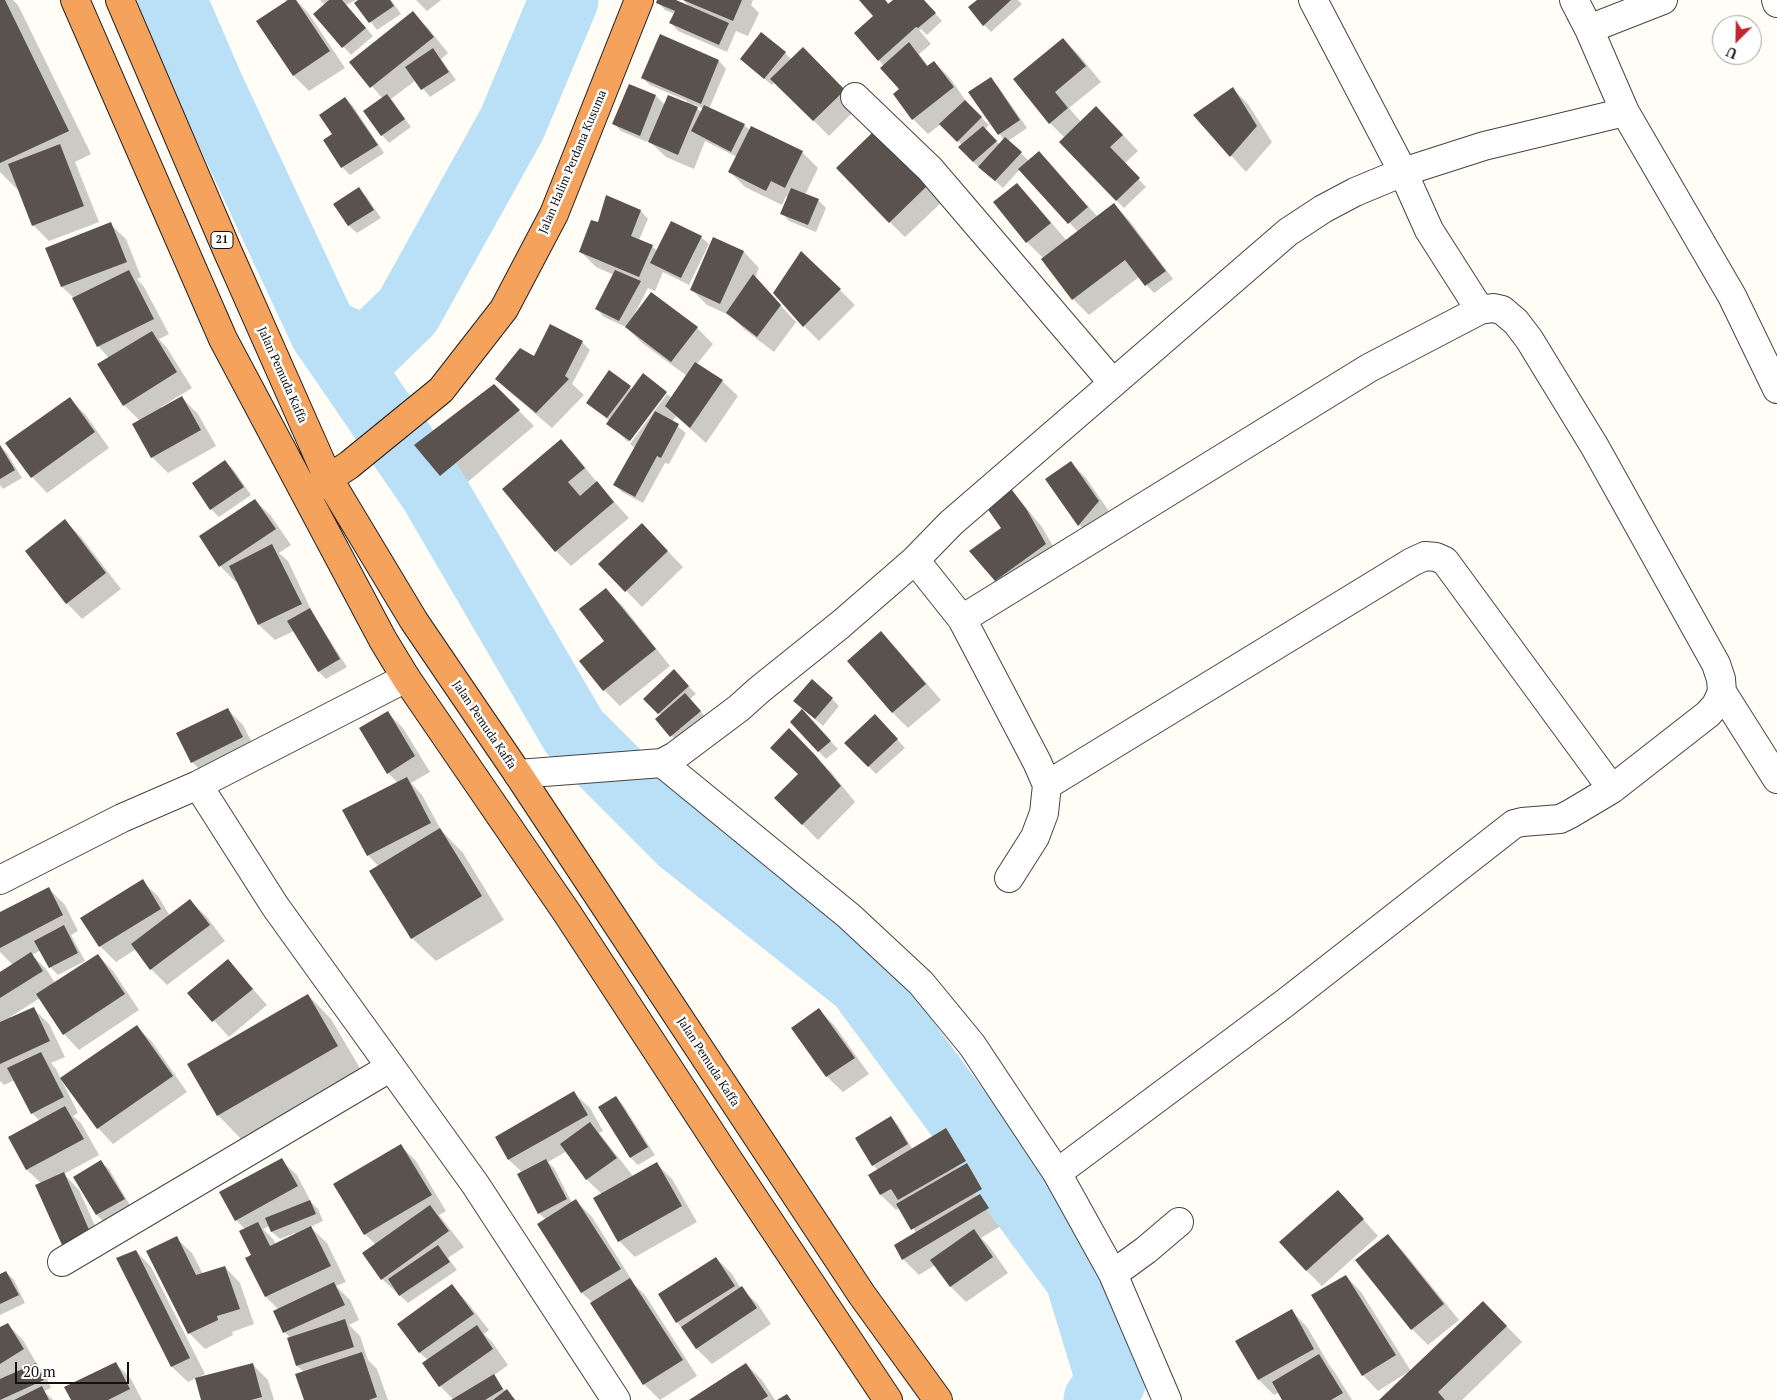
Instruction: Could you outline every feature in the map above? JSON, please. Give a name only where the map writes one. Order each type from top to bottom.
[{"type":"highway","points":[[75,0],[223,339],[383,640],[406,678],[567,913],[888,1400]]},
{"type":"highway","name":"Jalan Pemuda Kaffa","points":[[120,0],[227,250],[414,621],[518,774],[862,1294],[938,1400]]},
{"type":"highway","name":"Jalan Halim Perdana Kusuma","points":[[305,494],[339,471],[441,390],[504,309],[554,214],[639,0]]},
{"type":"highway","points":[[830,1313],[862,1294]]},
{"type":"street","points":[[1313,0],[1403,172],[1429,230],[1480,310]]},
{"type":"street","points":[[1574,0],[1589,29],[1625,112],[1732,296],[1777,389]]},
{"type":"street","points":[[1589,29],[1663,0]]},
{"type":"street","points":[[855,97],[930,169],[1113,383]]},
{"type":"street","points":[[518,774],[653,764],[675,756],[739,708],[840,625],[915,560],[951,523],[1113,383],[1288,232],[1323,208],[1403,172],[1484,146],[1625,112]]},
{"type":"street","points":[[962,618],[1360,373],[1480,310],[1493,308],[1502,310],[1516,322],[1595,447],[1710,651],[1721,679],[1722,692],[1777,779]]},
{"type":"street","points":[[1047,785],[1412,562],[1425,556],[1436,557],[1445,561],[1612,789]]},
{"type":"street","points":[[915,560],[962,618],[1037,762],[1047,785],[1044,814],[1035,837],[1009,878]]},
{"type":"street","points":[[0,880],[122,818],[198,785],[406,678]]},
{"type":"street","points":[[1057,1173],[1285,1003],[1514,824],[1560,819],[1612,789],[1708,714],[1716,705],[1722,692]]},
{"type":"street","points":[[653,764],[849,916],[920,983],[972,1045],[1057,1173],[1113,1274],[1167,1400]]},
{"type":"street","points":[[198,785],[275,906],[475,1184],[616,1400]]},
{"type":"street","points":[[62,1262],[391,1067]]},
{"type":"street","points":[[1113,1274],[1146,1250],[1179,1222]]},
{"type":"building","points":[[0,0],[5,0],[69,131],[0,163]]},
{"type":"building","points":[[288,0],[296,0],[330,51],[293,76],[256,21]]},
{"type":"building","points":[[329,0],[342,0],[366,28],[342,48],[313,14]]},
{"type":"building","points":[[358,0],[390,0],[394,6],[369,23],[354,3]]},
{"type":"building","points":[[657,0],[676,0],[729,23],[719,45],[669,23],[675,11],[656,3]]},
{"type":"building","points":[[683,0],[742,0],[733,21]]},
{"type":"building","points":[[859,0],[885,0],[888,4],[893,0],[924,0],[936,13],[918,28],[916,27],[878,61],[854,33],[873,16]]},
{"type":"building","points":[[977,0],[1011,0],[983,26],[968,7]]},
{"type":"building","points":[[413,11],[434,37],[370,88],[349,62]]},
{"type":"building","points":[[761,32],[786,52],[764,79],[740,59]]},
{"type":"building","points":[[660,34],[719,60],[701,104],[641,78]]},
{"type":"building","points":[[1063,38],[1086,66],[1055,92],[1068,108],[1049,124],[1013,79]]},
{"type":"building","points":[[909,42],[927,66],[934,61],[954,87],[912,120],[893,94],[899,89],[880,68]]},
{"type":"building","points":[[803,47],[845,90],[813,121],[770,79]]},
{"type":"building","points":[[433,48],[449,72],[421,90],[405,67]]},
{"type":"building","points":[[991,77],[1020,120],[998,135],[968,92]]},
{"type":"building","points":[[629,84],[656,95],[640,136],[612,124]]},
{"type":"building","points":[[1233,87],[1257,126],[1230,157],[1193,115]]},
{"type":"building","points":[[387,94],[405,119],[381,136],[363,111]]},
{"type":"building","points":[[668,95],[698,107],[678,155],[648,142]]},
{"type":"building","points":[[345,97],[378,145],[341,168],[323,140],[332,134],[319,115]]},
{"type":"building","points":[[965,100],[982,117],[957,142],[939,124]]},
{"type":"building","points":[[704,105],[745,124],[731,152],[691,131]]},
{"type":"building","points":[[1096,106],[1123,135],[1110,147],[1140,178],[1116,201],[1059,142]]},
{"type":"building","points":[[751,126],[803,151],[785,188],[771,181],[766,191],[728,172]]},
{"type":"building","points":[[983,126],[997,141],[973,162],[958,147]]},
{"type":"building","points":[[876,129],[929,184],[889,223],[836,168]]},
{"type":"building","points":[[1005,137],[1022,152],[995,181],[978,167]]},
{"type":"building","points":[[60,144],[84,206],[32,226],[8,164]]},
{"type":"building","points":[[1039,151],[1088,207],[1068,224],[1018,169]]},
{"type":"building","points":[[1017,183],[1051,223],[1026,243],[993,202]]},
{"type":"building","points":[[359,187],[374,210],[348,226],[333,204]]},
{"type":"building","points":[[791,188],[819,199],[808,225],[780,214]]},
{"type":"building","points":[[606,195],[641,210],[631,236],[653,245],[639,277],[579,252],[591,220],[598,222]]},
{"type":"building","points":[[1114,203],[1166,271],[1145,286],[1125,260],[1072,300],[1041,259]]},
{"type":"building","points":[[671,221],[702,236],[681,278],[650,263]]},
{"type":"building","points":[[111,222],[127,262],[61,287],[45,248]]},
{"type":"building","points":[[713,237],[744,251],[720,304],[690,290]]},
{"type":"building","points":[[801,251],[841,289],[803,327],[773,293]]},
{"type":"building","points":[[129,270],[154,319],[97,347],[72,298]]},
{"type":"building","points":[[615,270],[641,281],[619,321],[595,309]]},
{"type":"building","points":[[753,274],[781,305],[757,337],[726,313]]},
{"type":"building","points":[[651,292],[698,327],[671,362],[625,327]]},
{"type":"building","points":[[550,324],[583,341],[565,376],[569,379],[536,413],[495,379],[520,348],[534,356]]},
{"type":"building","points":[[152,331],[177,372],[123,406],[97,364]]},
{"type":"building","points":[[695,362],[723,380],[690,428],[665,406]]},
{"type":"building","points":[[609,370],[631,386],[607,418],[586,403]]},
{"type":"building","points":[[643,373],[667,392],[630,441],[606,424]]},
{"type":"building","points":[[494,384],[520,410],[440,476],[414,445]]},
{"type":"building","points":[[182,396],[201,430],[151,458],[132,424]]},
{"type":"building","points":[[70,397],[95,432],[31,478],[5,443]]},
{"type":"building","points":[[655,411],[679,424],[661,458],[657,456],[635,497],[613,485]]},
{"type":"building","points":[[561,439],[585,468],[568,482],[580,496],[597,481],[614,502],[555,552],[502,489]]},
{"type":"building","points":[[0,445],[15,470],[0,479]]},
{"type":"building","points":[[225,460],[244,487],[210,510],[192,483]]},
{"type":"building","points":[[1071,461],[1099,501],[1078,526],[1045,479]]},
{"type":"building","points":[[1009,486],[1027,510],[1046,544],[995,581],[969,551],[1001,528],[984,504]]},
{"type":"building","points":[[255,499],[276,529],[219,567],[199,536]]},
{"type":"building","points":[[65,519],[106,573],[66,604],[25,551]]},
{"type":"building","points":[[642,523],[668,551],[625,592],[598,564]]},
{"type":"building","points":[[272,544],[302,604],[258,625],[229,566]]},
{"type":"building","points":[[606,588],[656,649],[603,691],[579,661],[604,641],[579,609]]},
{"type":"building","points":[[310,608],[340,659],[318,672],[287,621]]},
{"type":"building","points":[[881,631],[926,684],[892,713],[847,661]]},
{"type":"building","points":[[674,669],[689,686],[658,714],[643,699]]},
{"type":"building","points":[[812,679],[833,698],[815,719],[793,701]]},
{"type":"building","points":[[685,693],[701,711],[670,737],[655,719]]},
{"type":"building","points":[[228,708],[243,737],[191,763],[176,733]]},
{"type":"building","points":[[802,709],[831,741],[818,752],[790,722]]},
{"type":"building","points":[[388,711],[415,756],[387,774],[359,728]]},
{"type":"building","points":[[875,714],[898,739],[868,767],[844,743]]},
{"type":"building","points":[[789,728],[841,786],[802,825],[774,798],[798,774],[770,748]]},
{"type":"building","points":[[407,777],[431,823],[367,856],[342,810]]},
{"type":"building","points":[[440,828],[482,896],[411,939],[369,871]]},
{"type":"building","points":[[143,879],[161,909],[99,947],[80,918]]},
{"type":"building","points":[[49,887],[63,915],[0,948],[0,912]]},
{"type":"building","points":[[190,899],[210,925],[150,970],[131,944]]},
{"type":"building","points":[[64,925],[78,953],[49,968],[34,941]]},
{"type":"building","points":[[31,952],[43,971],[0,998],[0,972]]},
{"type":"building","points":[[98,954],[125,994],[63,1035],[36,994]]},
{"type":"building","points":[[228,959],[253,989],[212,1022],[187,993]]},
{"type":"building","points":[[308,994],[338,1046],[217,1116],[187,1064]]},
{"type":"building","points":[[34,1007],[50,1041],[0,1064],[0,1022]]},
{"type":"building","points":[[819,1008],[855,1058],[826,1077],[791,1028]]},
{"type":"building","points":[[137,1025],[173,1076],[97,1129],[60,1078]]},
{"type":"building","points":[[41,1052],[64,1097],[31,1114],[7,1068]]},
{"type":"building","points":[[574,1091],[588,1115],[508,1160],[495,1137]]},
{"type":"building","points":[[616,1096],[648,1147],[630,1158],[598,1107]]},
{"type":"building","points":[[65,1106],[84,1139],[26,1170],[8,1137]]},
{"type":"building","points":[[891,1116],[908,1144],[872,1166],[855,1138]]},
{"type":"building","points":[[590,1122],[617,1158],[586,1180],[560,1144]]},
{"type":"building","points":[[946,1128],[966,1161],[898,1200],[891,1189],[880,1195],[868,1175]]},
{"type":"building","points":[[401,1144],[432,1195],[364,1235],[333,1184]]},
{"type":"building","points":[[282,1158],[298,1186],[235,1221],[219,1192]]},
{"type":"building","points":[[546,1159],[567,1199],[538,1214],[517,1174]]},
{"type":"building","points":[[101,1160],[125,1199],[96,1215],[73,1177]]},
{"type":"building","points":[[657,1162],[682,1206],[618,1242],[593,1198]]},
{"type":"building","points":[[967,1163],[982,1189],[911,1230],[896,1204]]},
{"type":"building","points":[[64,1172],[90,1232],[62,1245],[35,1185]]},
{"type":"building","points":[[1338,1190],[1364,1219],[1306,1271],[1279,1242]]},
{"type":"building","points":[[980,1194],[989,1208],[902,1260],[894,1245]]},
{"type":"building","points":[[576,1199],[621,1269],[581,1293],[537,1224]]},
{"type":"building","points":[[310,1200],[316,1214],[271,1232],[265,1218]]},
{"type":"building","points":[[430,1205],[449,1231],[381,1280],[362,1253]]},
{"type":"building","points":[[258,1222],[270,1246],[311,1226],[331,1266],[265,1297],[245,1258],[251,1255],[239,1231]]},
{"type":"building","points":[[974,1229],[993,1257],[950,1287],[930,1260]]},
{"type":"building","points":[[1388,1234],[1444,1304],[1411,1330],[1355,1260]]},
{"type":"building","points":[[177,1236],[196,1275],[225,1266],[240,1309],[217,1316],[218,1320],[188,1334],[146,1251]]},
{"type":"building","points":[[438,1245],[450,1262],[399,1296],[388,1279]]},
{"type":"building","points":[[136,1250],[190,1358],[171,1367],[116,1258]]},
{"type":"building","points":[[716,1257],[735,1286],[676,1323],[658,1294]]},
{"type":"building","points":[[6,1271],[19,1295],[0,1304],[0,1274]]},
{"type":"building","points":[[1346,1275],[1396,1355],[1362,1376],[1311,1295]]},
{"type":"building","points":[[630,1278],[683,1360],[643,1385],[590,1303]]},
{"type":"building","points":[[334,1282],[345,1305],[283,1333],[273,1311]]},
{"type":"building","points":[[452,1284],[474,1314],[419,1353],[397,1324]]},
{"type":"building","points":[[742,1286],[757,1308],[696,1349],[681,1327]]},
{"type":"building","points":[[1483,1301],[1507,1326],[1438,1392],[1445,1400],[1379,1400]]},
{"type":"building","points":[[1292,1309],[1314,1349],[1258,1380],[1235,1341]]},
{"type":"building","points":[[345,1319],[354,1347],[296,1366],[287,1338]]},
{"type":"building","points":[[8,1323],[24,1349],[0,1364],[0,1327]]},
{"type":"building","points":[[477,1325],[493,1349],[439,1387],[422,1363]]},
{"type":"building","points":[[362,1352],[377,1397],[369,1400],[304,1400],[295,1374]]},
{"type":"building","points":[[1319,1354],[1343,1393],[1331,1400],[1282,1400],[1272,1382]]},
{"type":"building","points":[[116,1362],[130,1389],[108,1400],[71,1400],[64,1387]]},
{"type":"building","points":[[36,1363],[44,1380],[0,1400],[0,1379]]},
{"type":"building","points":[[253,1363],[262,1397],[251,1400],[201,1400],[195,1378]]},
{"type":"building","points":[[746,1363],[768,1396],[762,1400],[689,1400]]},
{"type":"building","points":[[494,1374],[503,1389],[485,1400],[451,1400]]},
{"type":"building","points":[[42,1386],[49,1400],[14,1400]]},
{"type":"building","points":[[507,1389],[515,1400],[493,1400]]},
{"type":"building","points":[[787,1394],[791,1400],[777,1400]]},
{"type":"waterway","points":[[172,0],[209,86],[324,332],[434,492],[574,732],[683,841],[861,982],[1079,1277],[1111,1382],[1098,1400]]},
{"type":"waterway","points":[[324,332],[367,351],[408,311],[512,124],[564,0]]}]
